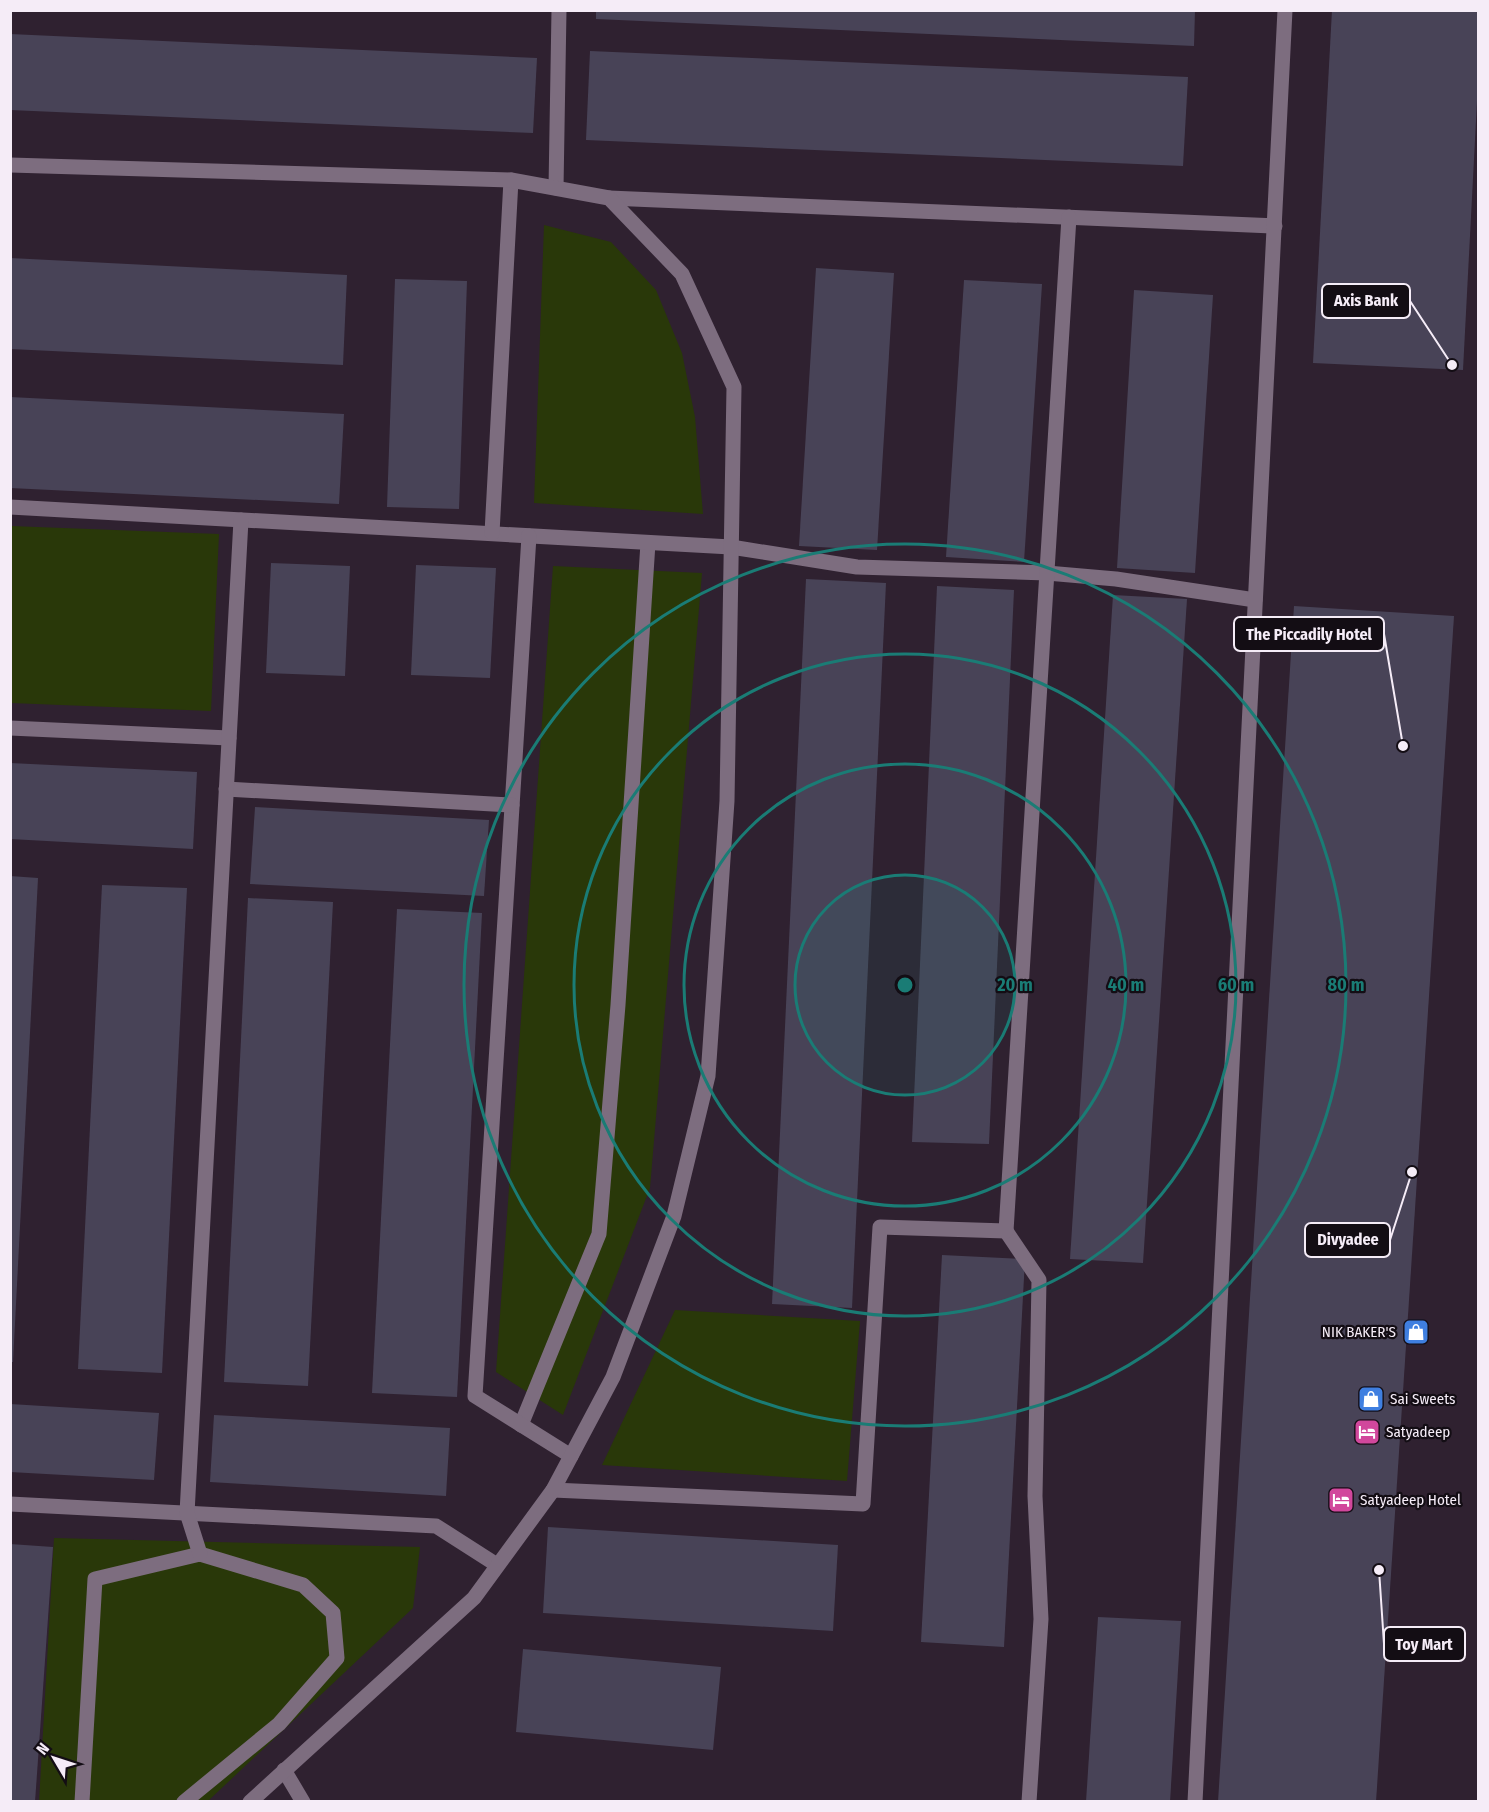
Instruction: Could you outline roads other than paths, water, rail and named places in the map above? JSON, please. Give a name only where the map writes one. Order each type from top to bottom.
[{"type":"street","points":[[556,188],[559,10]]},
{"type":"street","points":[[1195,1802],[1285,10]]},
{"type":"street","points":[[10,165],[511,180],[609,198],[1275,226]]},
{"type":"street","points":[[492,534],[511,180]]},
{"type":"street","points":[[250,1802],[474,1598],[553,1490],[613,1377],[674,1216],[708,1076],[727,801],[734,387],[682,274],[609,198]]},
{"type":"street","points":[[1029,1802],[1041,1619],[1035,1496],[1039,1280],[1006,1231],[1069,217]]},
{"type":"street","points":[[10,507],[731,547],[857,567],[1047,573],[1116,579],[1256,600]]},
{"type":"street","points":[[200,1554],[187,1513],[241,520]]},
{"type":"street","points":[[529,536],[475,1396],[571,1456]]},
{"type":"street","points":[[520,1425],[599,1234],[618,1005],[648,543]]},
{"type":"street","points":[[10,728],[229,738]]},
{"type":"street","points":[[226,789],[512,805]]},
{"type":"street","points":[[553,1490],[863,1504],[880,1227],[1006,1231]]},
{"type":"street","points":[[10,1504],[436,1526],[497,1565]]},
{"type":"street","points":[[82,1802],[95,1579],[200,1554],[303,1585],[333,1613],[338,1658],[279,1724],[184,1802]]},
{"type":"street","points":[[284,1770],[303,1802]]},
{"type":"place","name":"Axis Bank","points":[[1452,365]]},
{"type":"place","name":"The Piccadily Hotel","points":[[1403,746]]},
{"type":"place","name":"Divyadee","points":[[1412,1172]]},
{"type":"place","name":"NIK BAKER'S","points":[[1416,1332]]},
{"type":"place","name":"Sai Sweets","points":[[1371,1399]]},
{"type":"place","name":"Satyadeep","points":[[1367,1432]]},
{"type":"place","name":"Satyadeep Hotel","points":[[1341,1500]]},
{"type":"place","name":"Toy Mart","points":[[1379,1570]]}]
